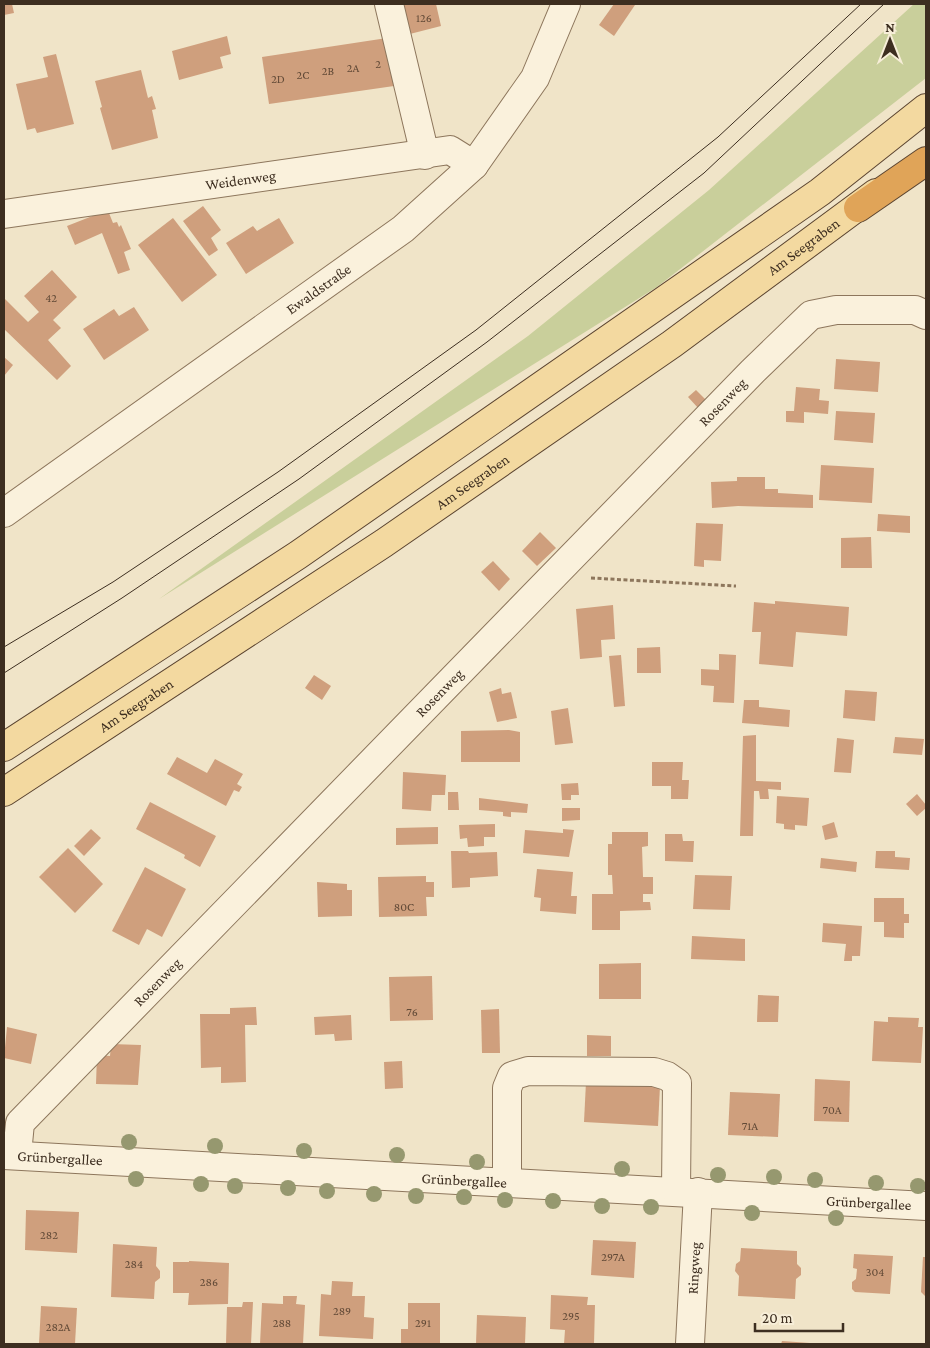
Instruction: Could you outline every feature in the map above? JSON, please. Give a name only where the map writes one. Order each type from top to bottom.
[{"type":"highway","points":[[858,208],[926,161]]},
{"type":"main road","points":[[4,747],[298,555],[820,192],[926,108]]},
{"type":"main road","name":"Am Seegraben","points":[[4,792],[384,543],[672,344],[858,208],[926,150]]},
{"type":"street","points":[[389,4],[425,155]]},
{"type":"street","name":"Ewaldstraße","points":[[4,513],[404,229],[474,165],[535,78],[566,4]]},
{"type":"street","name":"Weidenweg","points":[[4,214],[450,150],[474,165]]},
{"type":"street","name":"Rosenweg","points":[[10,1155],[20,1123],[552,576],[753,371],[811,315],[836,310],[921,312]]},
{"type":"street","name":"Ringweg","points":[[507,1181],[507,1088],[512,1076],[528,1071],[654,1072],[667,1076],[677,1083],[687,1191],[690,1344]]},
{"type":"street","name":"Grünbergallee","points":[[10,1155],[687,1191],[926,1206]]},
{"type":"path","points":[[552,576],[736,586]]},
{"type":"green space","points":[[914,4],[926,4],[926,78],[657,287],[159,599],[528,336],[709,190]]},
{"type":"building","points":[[4,4],[12,4],[14,13],[4,15]]},
{"type":"building","points":[[399,4],[436,4],[441,26],[406,35]]},
{"type":"building","points":[[614,4],[635,5],[614,36],[599,25]]},
{"type":"building","points":[[227,36],[231,54],[220,57],[223,68],[179,80],[172,51]]},
{"type":"building","points":[[387,38],[394,86],[269,104],[262,57]]},
{"type":"building","points":[[56,54],[74,124],[37,133],[35,128],[27,130],[16,84],[48,77],[43,57]]},
{"type":"building","points":[[141,70],[148,98],[152,96],[156,109],[152,110],[158,138],[112,150],[100,108],[102,107],[95,81]]},
{"type":"building","points":[[203,206],[221,230],[211,238],[218,250],[209,256],[183,221]]},
{"type":"building","points":[[109,213],[113,223],[117,222],[119,227],[121,225],[131,249],[124,252],[130,270],[118,274],[102,233],[75,245],[67,226],[95,215]]},
{"type":"building","points":[[173,218],[217,275],[182,302],[138,245]]},
{"type":"building","points":[[279,218],[294,243],[246,274],[226,243],[253,226],[257,231]]},
{"type":"building","points":[[52,270],[77,297],[53,320],[61,328],[48,340],[71,366],[57,380],[4,329],[4,298],[28,322],[39,312],[24,296]]},
{"type":"building","points":[[134,307],[149,330],[104,360],[83,329],[114,309],[119,316]]},
{"type":"building","points":[[4,357],[13,365],[4,376]]},
{"type":"building","points":[[836,359],[880,362],[878,392],[834,389]]},
{"type":"building","points":[[796,387],[820,389],[819,400],[829,401],[828,414],[804,412],[804,423],[786,422],[786,411],[794,411]]},
{"type":"building","points":[[696,390],[707,401],[699,409],[688,397]]},
{"type":"building","points":[[836,411],[875,413],[873,443],[834,440]]},
{"type":"building","points":[[821,465],[874,468],[872,503],[819,500]]},
{"type":"building","points":[[737,477],[765,477],[765,489],[778,489],[778,493],[813,495],[813,508],[738,506],[712,508],[711,482],[737,481]]},
{"type":"building","points":[[878,514],[910,516],[910,533],[877,531]]},
{"type":"building","points":[[696,523],[723,524],[721,561],[704,560],[704,567],[694,566]]},
{"type":"building","points":[[540,532],[556,548],[537,566],[522,551]]},
{"type":"building","points":[[871,537],[872,568],[841,568],[841,538]]},
{"type":"building","points":[[493,561],[510,579],[499,591],[481,572]]},
{"type":"building","points":[[775,601],[849,607],[847,636],[796,632],[793,667],[759,664],[761,632],[752,632],[754,602],[775,604]]},
{"type":"building","points":[[613,605],[615,639],[601,640],[602,657],[580,659],[576,609]]},
{"type":"building","points":[[660,647],[661,673],[637,673],[637,648]]},
{"type":"building","points":[[719,654],[736,655],[734,703],[713,702],[714,686],[701,685],[701,669],[719,670]]},
{"type":"building","points":[[621,655],[625,706],[614,707],[609,656]]},
{"type":"building","points":[[314,675],[331,686],[322,700],[305,688]]},
{"type":"building","points":[[501,688],[502,694],[511,692],[517,718],[497,722],[489,692]]},
{"type":"building","points":[[845,690],[877,692],[875,721],[843,718]]},
{"type":"building","points":[[744,700],[759,700],[759,707],[790,710],[789,727],[742,723]]},
{"type":"building","points":[[568,708],[573,743],[555,745],[551,711]]},
{"type":"building","points":[[509,730],[520,732],[520,762],[461,762],[461,731]]},
{"type":"building","points":[[756,735],[756,781],[781,782],[781,790],[768,789],[769,799],[760,799],[759,791],[754,791],[753,836],[740,836],[743,736]]},
{"type":"building","points":[[895,737],[924,739],[922,755],[893,753]]},
{"type":"building","points":[[837,738],[854,740],[851,773],[834,772]]},
{"type":"building","points":[[177,757],[207,773],[215,759],[243,774],[237,784],[242,787],[239,792],[234,790],[226,806],[167,774]]},
{"type":"building","points":[[652,762],[683,762],[682,780],[689,780],[688,799],[671,799],[671,786],[652,786]]},
{"type":"building","points":[[403,772],[446,775],[445,795],[432,795],[431,811],[402,809]]},
{"type":"building","points":[[578,783],[579,795],[571,795],[571,800],[562,800],[561,784]]},
{"type":"building","points":[[448,792],[458,792],[459,810],[448,810]]},
{"type":"building","points":[[917,794],[926,805],[926,808],[917,816],[906,804]]},
{"type":"building","points":[[777,796],[809,798],[807,826],[795,825],[795,830],[784,829],[784,824],[776,823]]},
{"type":"building","points":[[479,798],[528,804],[527,813],[511,812],[511,817],[503,816],[503,812],[479,810]]},
{"type":"building","points":[[150,802],[216,836],[200,867],[184,858],[185,855],[136,829]]},
{"type":"building","points":[[562,808],[580,808],[580,820],[562,821]]},
{"type":"building","points":[[834,822],[838,837],[825,840],[822,826]]},
{"type":"building","points":[[495,824],[495,837],[484,837],[484,846],[468,847],[467,838],[460,839],[459,825]]},
{"type":"building","points":[[438,827],[438,844],[396,845],[396,828]]},
{"type":"building","points":[[91,829],[101,838],[84,856],[74,846]]},
{"type":"building","points":[[563,829],[574,830],[569,857],[523,853],[525,830],[563,833]]},
{"type":"building","points":[[612,832],[648,832],[648,846],[642,847],[643,877],[653,877],[653,894],[643,894],[643,902],[650,902],[651,910],[620,911],[620,930],[592,930],[592,894],[613,894],[612,875],[608,875],[608,844],[612,844]]},
{"type":"building","points":[[665,834],[682,834],[683,841],[694,841],[693,862],[665,861]]},
{"type":"building","points":[[68,848],[103,884],[75,913],[39,877]]},
{"type":"building","points":[[451,851],[468,851],[469,853],[497,852],[498,876],[470,878],[470,887],[452,888]]},
{"type":"building","points":[[876,851],[895,851],[895,857],[910,858],[909,870],[875,868]]},
{"type":"building","points":[[821,858],[857,862],[856,872],[820,868]]},
{"type":"building","points":[[145,867],[186,889],[162,937],[147,929],[139,945],[112,931]]},
{"type":"building","points":[[537,869],[573,872],[571,896],[577,896],[576,914],[540,911],[541,898],[534,897]]},
{"type":"building","points":[[695,875],[732,876],[730,910],[693,909]]},
{"type":"building","points":[[426,876],[426,882],[434,882],[434,897],[426,897],[427,916],[379,917],[378,877]]},
{"type":"building","points":[[317,882],[347,884],[347,890],[352,890],[352,916],[318,917]]},
{"type":"building","points":[[874,898],[904,898],[904,914],[909,914],[909,923],[904,923],[904,938],[884,937],[884,922],[874,922]]},
{"type":"building","points":[[823,923],[862,926],[860,956],[852,956],[852,961],[844,961],[846,944],[822,942]]},
{"type":"building","points":[[692,936],[745,939],[745,961],[691,959]]},
{"type":"building","points":[[641,963],[641,999],[599,999],[599,964]]},
{"type":"building","points":[[432,976],[433,1020],[390,1021],[389,977]]},
{"type":"building","points":[[758,995],[779,996],[778,1022],[757,1022]]},
{"type":"building","points":[[256,1007],[257,1025],[245,1025],[246,1082],[221,1083],[221,1067],[201,1068],[200,1014],[230,1014],[230,1008]]},
{"type":"building","points":[[499,1009],[500,1053],[482,1053],[481,1010]]},
{"type":"building","points":[[351,1015],[352,1040],[335,1041],[334,1034],[315,1035],[314,1017]]},
{"type":"building","points":[[888,1017],[919,1018],[918,1027],[923,1027],[921,1063],[872,1061],[874,1021],[888,1022]]},
{"type":"building","points":[[7,1027],[37,1034],[31,1064],[4,1058]]},
{"type":"building","points":[[587,1035],[611,1036],[611,1056],[587,1056]]},
{"type":"building","points":[[111,1044],[141,1045],[138,1085],[96,1084],[97,1055],[110,1056]]},
{"type":"building","points":[[402,1061],[403,1088],[385,1089],[384,1062]]},
{"type":"building","points":[[815,1079],[850,1081],[849,1122],[814,1121]]},
{"type":"building","points":[[586,1082],[660,1086],[658,1126],[584,1122]]},
{"type":"building","points":[[730,1092],[780,1094],[778,1137],[728,1135]]},
{"type":"building","points":[[26,1210],[79,1212],[77,1253],[25,1250]]},
{"type":"building","points":[[593,1240],[636,1242],[634,1278],[591,1275]]},
{"type":"building","points":[[113,1244],[157,1247],[156,1266],[160,1271],[160,1278],[155,1282],[154,1299],[111,1297]]},
{"type":"building","points":[[741,1248],[797,1251],[797,1264],[801,1268],[801,1275],[796,1279],[795,1299],[738,1296],[739,1276],[735,1271],[736,1264],[740,1261]]},
{"type":"building","points":[[854,1254],[893,1256],[890,1294],[855,1292],[852,1289],[852,1282],[856,1279],[857,1269],[853,1268]]},
{"type":"building","points":[[923,1257],[926,1257],[926,1297],[921,1292]]},
{"type":"building","points":[[173,1262],[229,1263],[228,1304],[188,1305],[189,1293],[173,1293]]},
{"type":"building","points":[[332,1281],[353,1282],[352,1296],[365,1296],[364,1317],[374,1318],[373,1339],[319,1336],[321,1294],[331,1295]]},
{"type":"building","points":[[551,1295],[588,1297],[587,1305],[595,1305],[594,1344],[564,1344],[565,1330],[550,1329]]},
{"type":"building","points":[[283,1296],[297,1296],[296,1304],[305,1305],[303,1344],[260,1344],[262,1303],[283,1304]]},
{"type":"building","points":[[243,1302],[253,1302],[251,1344],[226,1344],[227,1307],[242,1307]]},
{"type":"building","points":[[408,1303],[440,1303],[440,1344],[401,1344],[401,1329],[408,1329]]},
{"type":"building","points":[[41,1306],[77,1308],[75,1344],[39,1344]]},
{"type":"building","points":[[477,1315],[526,1317],[525,1344],[476,1344]]},
{"type":"building","points":[[782,1341],[810,1343],[810,1344],[781,1344]]},
{"type":"tram line","points":[[4,647],[113,582],[278,472],[476,330],[718,137],[861,4]]},
{"type":"tram line","points":[[4,673],[122,598],[299,479],[487,342],[704,173],[884,4]]}]
